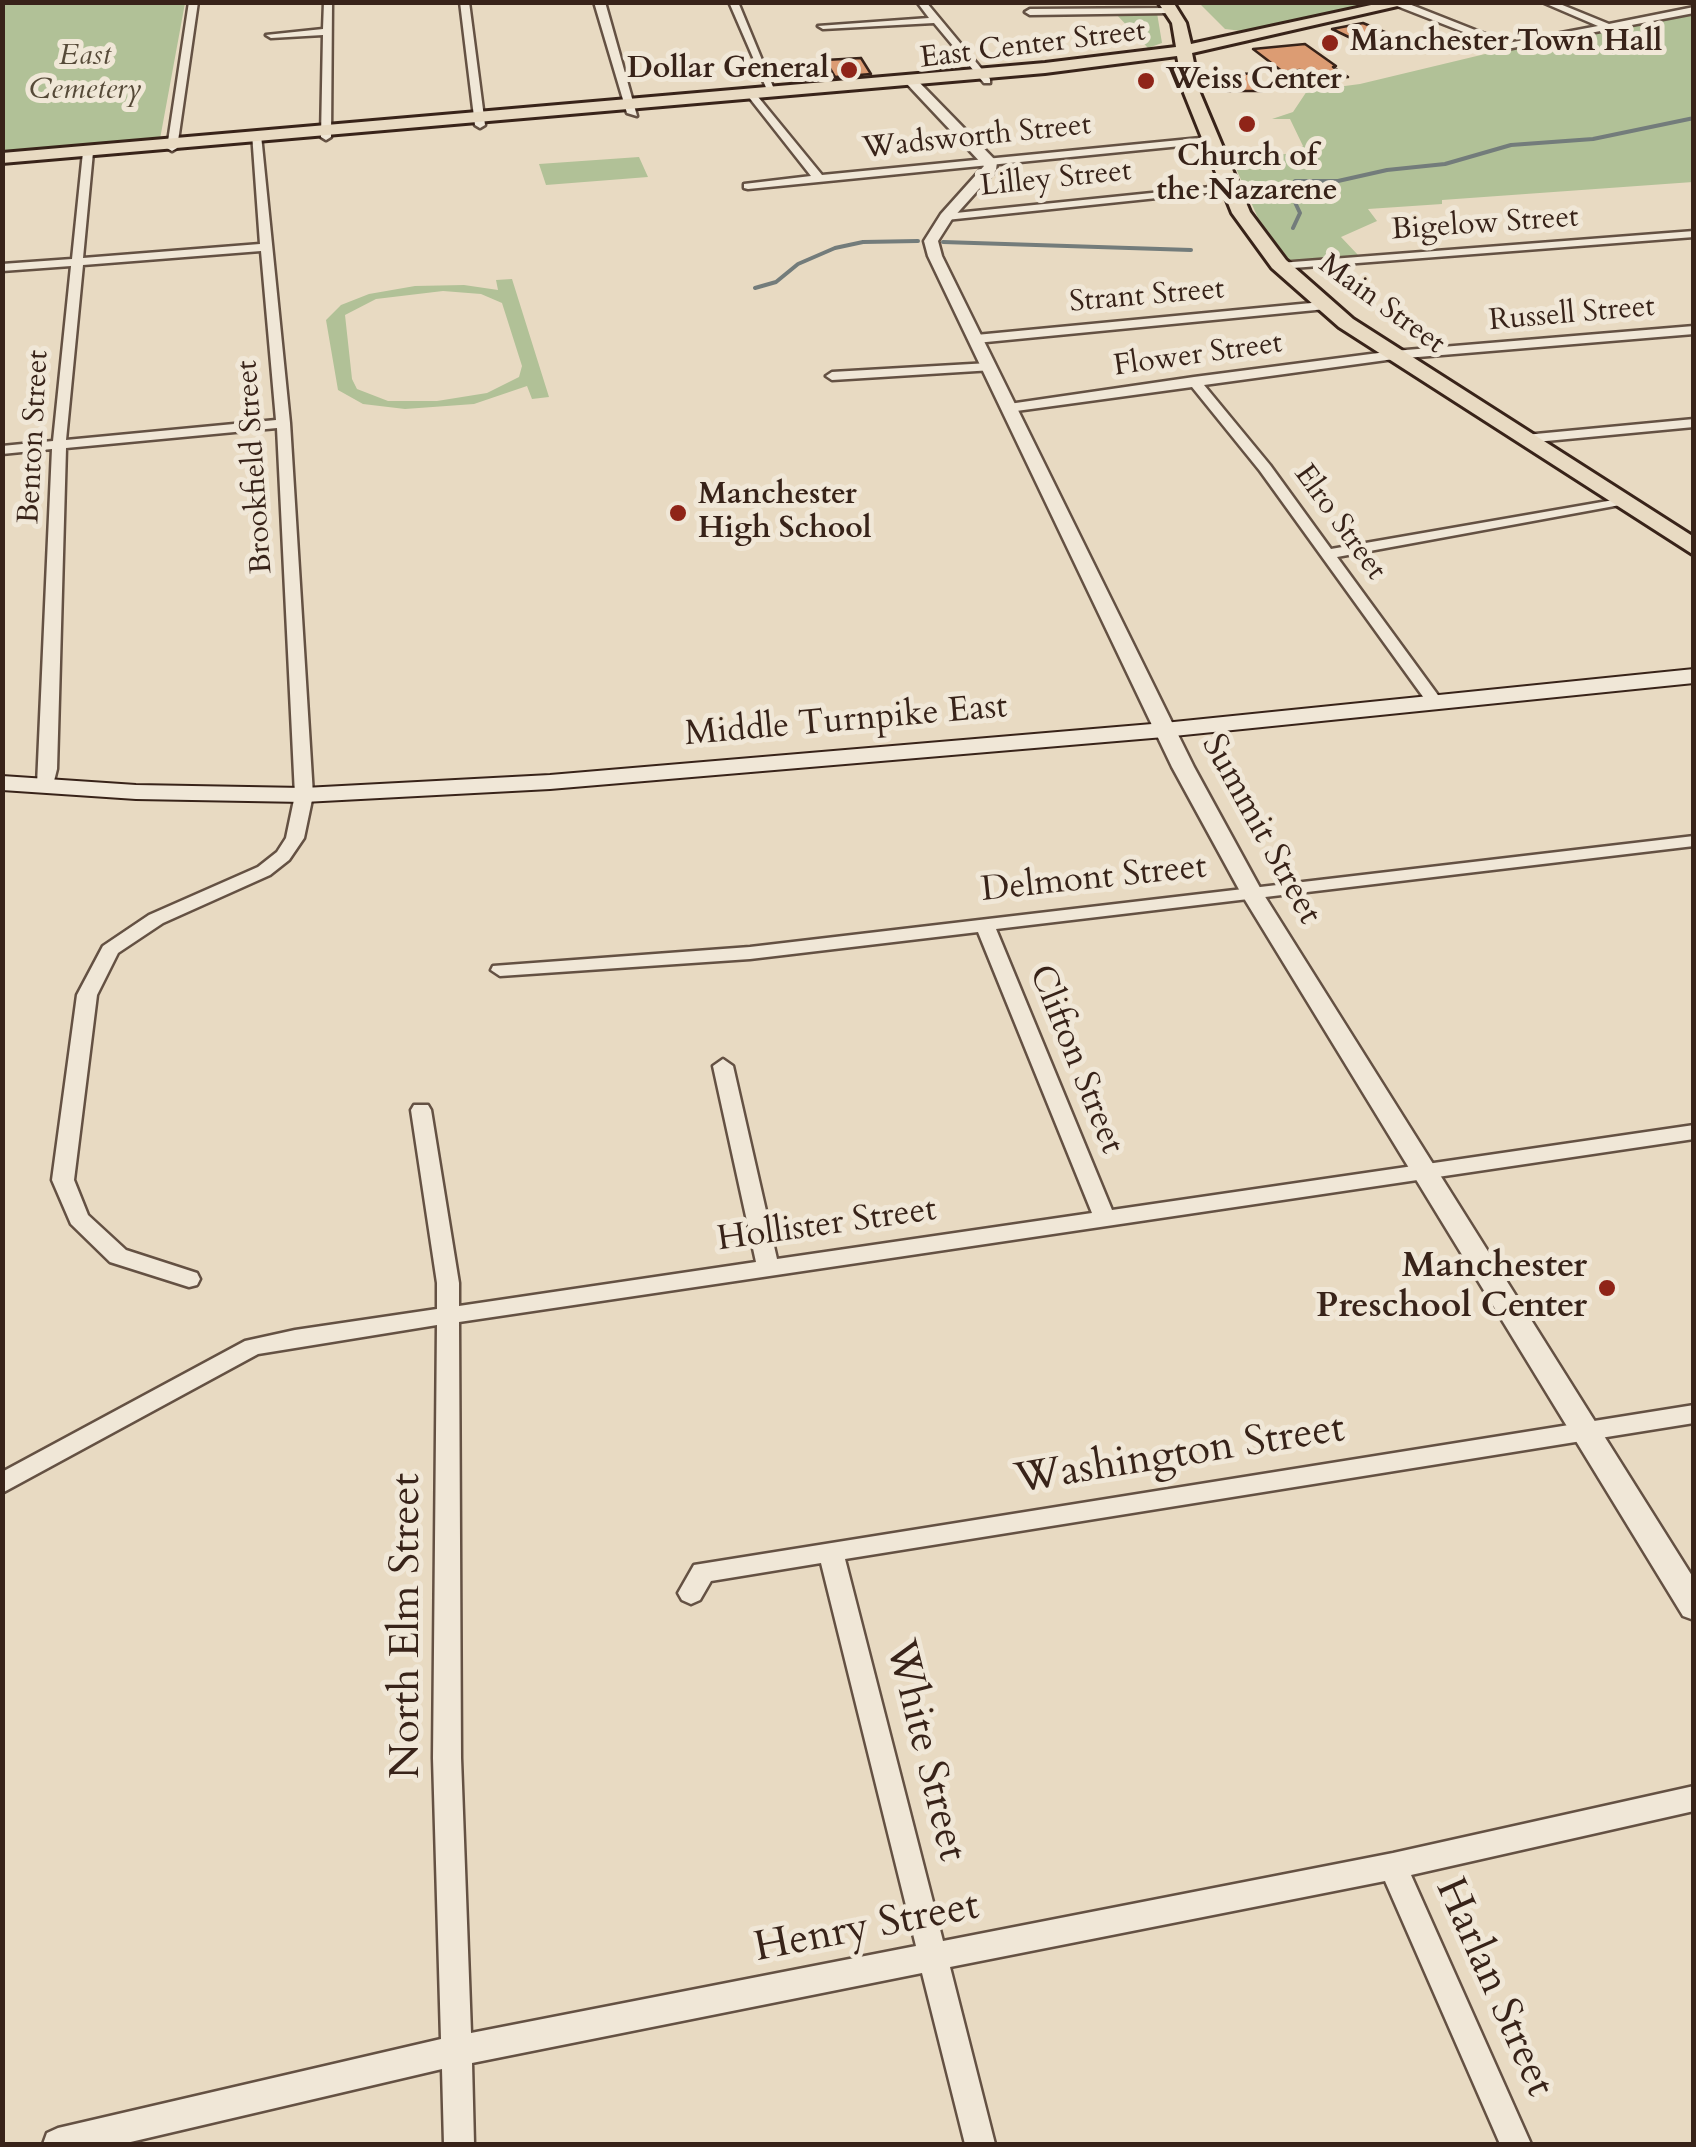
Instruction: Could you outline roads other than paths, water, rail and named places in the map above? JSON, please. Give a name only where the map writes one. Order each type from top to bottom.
[{"type":"main road","name":"East Center Street","points":[[2,158],[631,109],[1072,69],[1160,59],[1367,6],[1404,3]]},
{"type":"main road","name":"Main Street","points":[[1168,6],[1180,26],[1189,76],[1230,188],[1252,233],[1280,266],[1322,306],[1394,355],[1690,543]]},
{"type":"main road","points":[[1180,26],[1208,34],[1244,36]]},
{"type":"main road","points":[[1072,69],[1162,67],[1189,76]]},
{"type":"main road","name":"East Center Street","points":[[754,98],[773,92],[914,84]]},
{"type":"main road","name":"Middle Turnpike East","points":[[2,783],[304,796],[563,781],[1164,730],[1694,676]]},
{"type":"street","points":[[173,145],[194,2]]},
{"type":"street","points":[[326,133],[328,2]]},
{"type":"street","points":[[464,2],[480,121]]},
{"type":"street","points":[[599,2],[631,109]]},
{"type":"street","points":[[733,2],[773,92]]},
{"type":"street","points":[[921,2],[984,78]]},
{"type":"street","points":[[1546,2],[1608,26]]},
{"type":"street","points":[[1404,3],[1507,46],[1694,10]]},
{"type":"street","points":[[1030,12],[1168,6]]},
{"type":"street","points":[[823,26],[935,20]]},
{"type":"street","points":[[271,34],[327,32]]},
{"type":"street","points":[[914,84],[990,162]]},
{"type":"street","points":[[754,98],[819,179]]},
{"type":"street","name":"Brookfield Street","points":[[188,1279],[118,1256],[79,1219],[63,1180],[87,996],[110,950],[156,919],[264,871],[283,856],[296,838],[304,796],[283,423],[263,247],[256,139]]},
{"type":"street","name":"Wadsworth Street","points":[[748,186],[1211,140]]},
{"type":"street","name":"Benton Street","points":[[46,786],[50,768],[60,444],[74,262],[88,152]]},
{"type":"street","name":"Summit Street","points":[[990,162],[991,167],[946,217],[931,242],[1164,730],[1253,895],[1694,1607]]},
{"type":"street","name":"Lilley Street","points":[[946,217],[1230,188]]},
{"type":"street","name":"Bigelow Street","points":[[1280,266],[1694,234]]},
{"type":"street","points":[[2,268],[263,247]]},
{"type":"street","name":"Strant Street","points":[[976,339],[1322,306]]},
{"type":"street","name":"Russell Street","points":[[1394,355],[1694,330]]},
{"type":"street","name":"Flower Street","points":[[1009,408],[1394,355]]},
{"type":"street","points":[[832,376],[990,367]]},
{"type":"street","name":"Elro Street","points":[[1194,381],[1436,702]]},
{"type":"street","points":[[2,450],[283,423]]},
{"type":"street","points":[[1525,439],[1694,423]]},
{"type":"street","points":[[1328,554],[1620,501]]},
{"type":"street","name":"Delmont Street","points":[[500,970],[750,953],[1694,841]]},
{"type":"street","name":"Clifton Street","points":[[985,925],[1105,1219]]},
{"type":"street","points":[[723,1066],[768,1266]]},
{"type":"street","name":"North Elm Street","points":[[421,1110],[448,1283],[447,1758],[460,2144]]},
{"type":"street","name":"Hollister Street","points":[[2,1484],[253,1348],[768,1266],[1694,1132]]},
{"type":"street","name":"Washington Street","points":[[691,1593],[703,1572],[1694,1414]]},
{"type":"street","name":"White Street","points":[[830,1552],[980,2144]]},
{"type":"street","name":"Henry Street","points":[[58,2144],[455,2051],[1394,1866],[1694,1798]]},
{"type":"street","name":"Harlan Street","points":[[1394,1866],[1516,2144]]},
{"type":"waterway","points":[[1293,228],[1300,213],[1292,196],[1295,181],[1338,181],[1387,170],[1445,164],[1511,145],[1593,139],[1694,118]]},
{"type":"waterway","points":[[755,288],[776,282],[798,264],[835,248],[863,242],[918,241]]},
{"type":"waterway","points":[[943,242],[1191,250]]},
{"type":"place","name":"Manchester Town Hall","points":[[1330,43]]},
{"type":"place","name":"Dollar General","points":[[849,70]]},
{"type":"place","name":"Weiss Center","points":[[1146,81]]},
{"type":"place","name":"Church of the Nazarene","points":[[1247,124]]},
{"type":"place","name":"Manchester High School","points":[[678,513]]},
{"type":"place","name":"Manchester Preschool Center","points":[[1607,1288]]},
{"type":"park label","name":"East Cemetery","points":[[85,74]]}]
